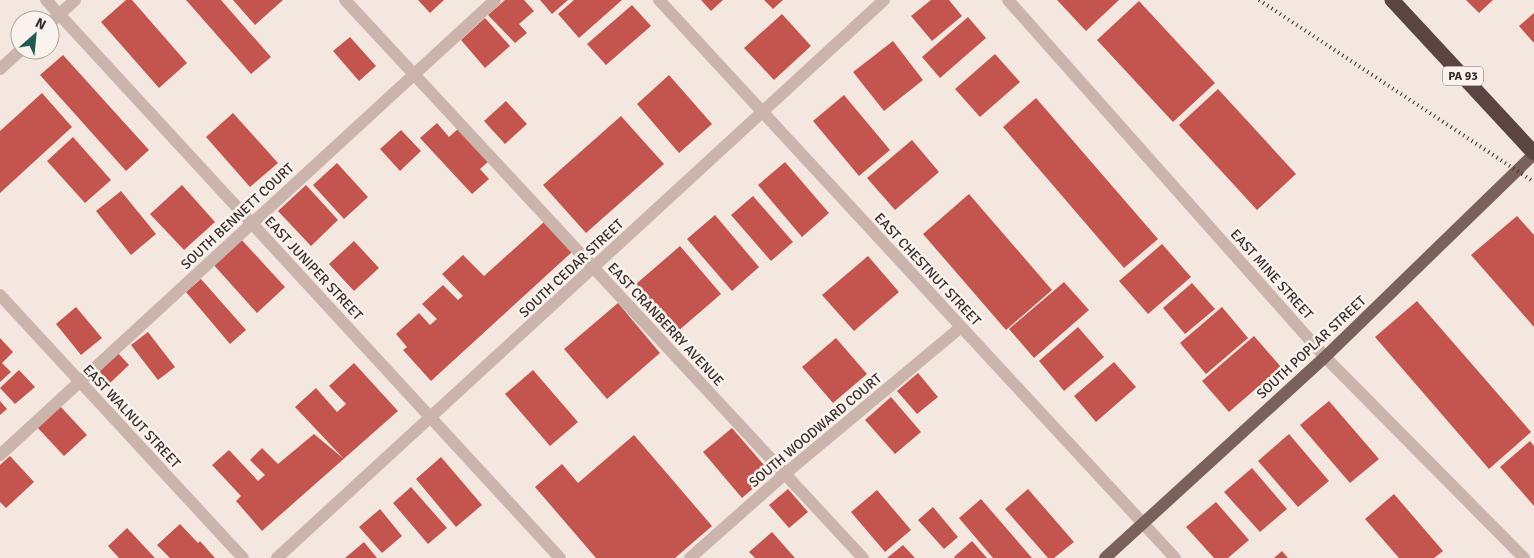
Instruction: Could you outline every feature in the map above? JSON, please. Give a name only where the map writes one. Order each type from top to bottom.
[{"type":"highway","name":"PA 93","points":[[1392,0],[1534,153]]},
{"type":"main road","name":"SOUTH POPLAR STREET","points":[[1105,558],[1324,357],[1534,153]]},
{"type":"street","points":[[60,14],[75,0]]},
{"type":"street","name":"EAST CRANBERRY AVENUE","points":[[345,0],[863,558]]},
{"type":"street","name":"SOUTH BENNETT COURT","points":[[0,454],[494,0]]},
{"type":"street","name":"EAST CHESTNUT STREET","points":[[659,0],[1175,558]]},
{"type":"street","name":"SOUTH CEDAR STREET","points":[[278,558],[884,0]]},
{"type":"street","name":"EAST MINE STREET","points":[[1008,0],[1324,357],[1524,558]]},
{"type":"street","name":"EAST JUNIPER STREET","points":[[60,24],[252,223],[560,558]]},
{"type":"street","points":[[0,69],[10,60]]},
{"type":"street","name":"EAST WALNUT STREET","points":[[0,295],[243,558]]},
{"type":"street","name":"SOUTH WOODWARD COURT","points":[[690,558],[786,473],[961,327]]},
{"type":"building","points":[[126,0],[132,0],[187,63],[159,88],[101,22]]},
{"type":"building","points":[[186,0],[221,0],[271,57],[251,74]]},
{"type":"building","points":[[233,0],[283,0],[255,25]]},
{"type":"building","points":[[418,0],[444,0],[430,13]]},
{"type":"building","points":[[505,0],[524,0],[534,11],[519,24],[527,33],[515,43],[488,15]]},
{"type":"building","points":[[540,0],[568,0],[552,14]]},
{"type":"building","points":[[574,0],[622,0],[579,38],[558,14]]},
{"type":"building","points":[[701,0],[723,0],[711,11]]},
{"type":"building","points":[[764,0],[783,0],[773,9]]},
{"type":"building","points":[[931,0],[949,0],[962,16],[932,41],[911,16]]},
{"type":"building","points":[[1057,0],[1119,0],[1086,31]]},
{"type":"building","points":[[1466,0],[1493,0],[1479,13]]},
{"type":"building","points":[[1139,1],[1215,83],[1173,122],[1097,40]]},
{"type":"building","points":[[632,5],[651,26],[606,65],[587,44]]},
{"type":"building","points":[[1534,13],[1534,43],[1519,26]]},
{"type":"building","points":[[782,14],[811,46],[774,80],[744,48]]},
{"type":"building","points":[[968,17],[986,38],[940,78],[922,57]]},
{"type":"building","points":[[485,18],[510,46],[485,68],[461,40]]},
{"type":"building","points":[[350,37],[376,66],[359,81],[333,51]]},
{"type":"building","points":[[893,41],[923,80],[884,111],[853,72]]},
{"type":"building","points":[[995,54],[1020,82],[980,117],[955,89]]},
{"type":"building","points":[[63,55],[149,150],[126,171],[40,75],[57,60],[60,60]]},
{"type":"building","points":[[669,75],[712,124],[679,153],[637,104]]},
{"type":"building","points":[[1218,89],[1296,174],[1257,210],[1179,125]]},
{"type":"building","points":[[42,93],[72,127],[0,193],[0,131]]},
{"type":"building","points":[[844,95],[890,150],[859,176],[813,121]]},
{"type":"building","points":[[1036,98],[1158,239],[1124,268],[1003,127]]},
{"type":"building","points":[[506,101],[527,124],[505,144],[484,121]]},
{"type":"building","points":[[233,113],[278,163],[250,187],[206,137]]},
{"type":"building","points":[[621,116],[664,164],[586,233],[543,185]]},
{"type":"building","points":[[437,123],[449,137],[459,128],[489,161],[480,169],[489,179],[472,194],[420,138]]},
{"type":"building","points":[[401,130],[421,151],[400,171],[380,149]]},
{"type":"building","points":[[73,137],[111,180],[85,203],[47,161]]},
{"type":"building","points":[[912,140],[939,172],[895,210],[867,178]]},
{"type":"building","points":[[785,162],[829,213],[802,237],[758,185]]},
{"type":"building","points":[[337,163],[368,197],[344,219],[313,185]]},
{"type":"building","points":[[182,185],[215,222],[184,250],[150,214]]},
{"type":"building","points":[[306,185],[338,220],[311,246],[278,211]]},
{"type":"building","points":[[121,191],[156,234],[131,255],[96,211]]},
{"type":"building","points":[[969,194],[1052,290],[1006,330],[923,234]]},
{"type":"building","points":[[753,196],[793,242],[771,261],[731,215]]},
{"type":"building","points":[[715,215],[759,267],[732,291],[687,239]]},
{"type":"building","points":[[1517,216],[1534,235],[1534,327],[1471,255]]},
{"type":"building","points":[[544,222],[572,252],[431,381],[403,350],[407,347],[396,334],[419,313],[430,325],[437,319],[422,304],[443,285],[458,300],[463,296],[442,274],[463,255],[484,276]]},
{"type":"building","points":[[240,238],[285,287],[257,313],[212,263]]},
{"type":"building","points":[[354,241],[379,268],[354,291],[329,264]]},
{"type":"building","points":[[1162,244],[1191,277],[1148,314],[1119,281]]},
{"type":"building","points":[[680,246],[721,294],[677,332],[636,284]]},
{"type":"building","points":[[868,256],[899,292],[854,331],[822,295]]},
{"type":"building","points":[[201,279],[246,330],[230,344],[186,292]]},
{"type":"building","points":[[1064,282],[1089,310],[1034,358],[1009,329]]},
{"type":"building","points":[[1192,283],[1215,309],[1185,334],[1163,308]]},
{"type":"building","points":[[1417,301],[1531,432],[1489,469],[1375,337]]},
{"type":"building","points":[[618,303],[660,353],[607,399],[564,349]]},
{"type":"building","points":[[76,307],[102,338],[81,355],[56,324]]},
{"type":"building","points":[[1222,307],[1248,338],[1206,374],[1180,343]]},
{"type":"building","points":[[1078,327],[1104,357],[1064,391],[1039,361]]},
{"type":"building","points":[[148,332],[175,367],[158,380],[131,345]]},
{"type":"building","points":[[1254,336],[1281,367],[1229,412],[1202,381]]},
{"type":"building","points":[[0,338],[13,352],[2,363],[11,372],[0,382]]},
{"type":"building","points":[[836,338],[867,374],[833,403],[802,367]]},
{"type":"building","points":[[118,353],[129,365],[110,383],[99,371]]},
{"type":"building","points":[[1114,362],[1136,387],[1096,422],[1074,396]]},
{"type":"building","points":[[354,363],[398,411],[344,459],[295,407],[316,388],[337,412],[346,404],[329,386]]},
{"type":"building","points":[[19,370],[35,387],[15,404],[0,388]]},
{"type":"building","points":[[533,370],[578,422],[550,446],[505,394]]},
{"type":"building","points":[[918,373],[938,397],[917,414],[897,391]]},
{"type":"building","points":[[891,397],[921,432],[895,454],[865,420]]},
{"type":"building","points":[[0,401],[7,409],[0,415]]},
{"type":"building","points":[[1329,401],[1379,459],[1350,483],[1300,425]]},
{"type":"building","points":[[59,405],[87,435],[64,456],[36,426]]},
{"type":"building","points":[[732,428],[771,473],[742,498],[703,452]]},
{"type":"building","points":[[314,434],[344,459],[262,531],[236,501],[241,496],[212,465],[229,450],[258,481],[265,475],[250,460],[262,448],[278,464]]},
{"type":"building","points":[[1289,434],[1329,481],[1298,507],[1258,461]]},
{"type":"building","points":[[634,435],[712,526],[675,558],[596,558],[535,487],[562,464],[578,483]]},
{"type":"building","points":[[1530,441],[1534,446],[1534,506],[1500,467]]},
{"type":"building","points":[[10,456],[34,482],[6,508],[0,502],[0,465]]},
{"type":"building","points":[[441,457],[482,505],[456,527],[416,479]]},
{"type":"building","points":[[1252,468],[1287,509],[1260,532],[1224,492]]},
{"type":"building","points":[[411,487],[447,528],[428,544],[393,503]]},
{"type":"building","points":[[788,489],[808,512],[789,528],[769,505]]},
{"type":"building","points":[[1028,489],[1074,542],[1054,558],[1048,558],[1005,509]]},
{"type":"building","points":[[877,490],[911,530],[885,552],[851,512]]},
{"type":"building","points":[[1394,494],[1443,551],[1434,558],[1399,558],[1365,519]]},
{"type":"building","points":[[981,499],[1032,558],[993,558],[959,518]]},
{"type":"building","points":[[1216,502],[1249,540],[1228,558],[1214,558],[1186,527]]},
{"type":"building","points":[[933,507],[958,537],[944,549],[918,520]]},
{"type":"building","points":[[380,509],[402,536],[382,553],[359,527]]},
{"type":"building","points":[[180,524],[198,543],[200,541],[215,558],[170,558],[157,545]]},
{"type":"building","points":[[127,528],[155,558],[119,558],[108,546]]},
{"type":"building","points":[[772,532],[795,558],[755,558],[749,552]]},
{"type":"building","points":[[972,541],[987,558],[954,557]]},
{"type":"building","points":[[364,542],[377,558],[345,558]]},
{"type":"building","points":[[903,545],[915,558],[887,558]]},
{"type":"building","points":[[1282,551],[1288,558],[1274,558]]},
{"type":"railway","points":[[1259,0],[1534,182]]}]
